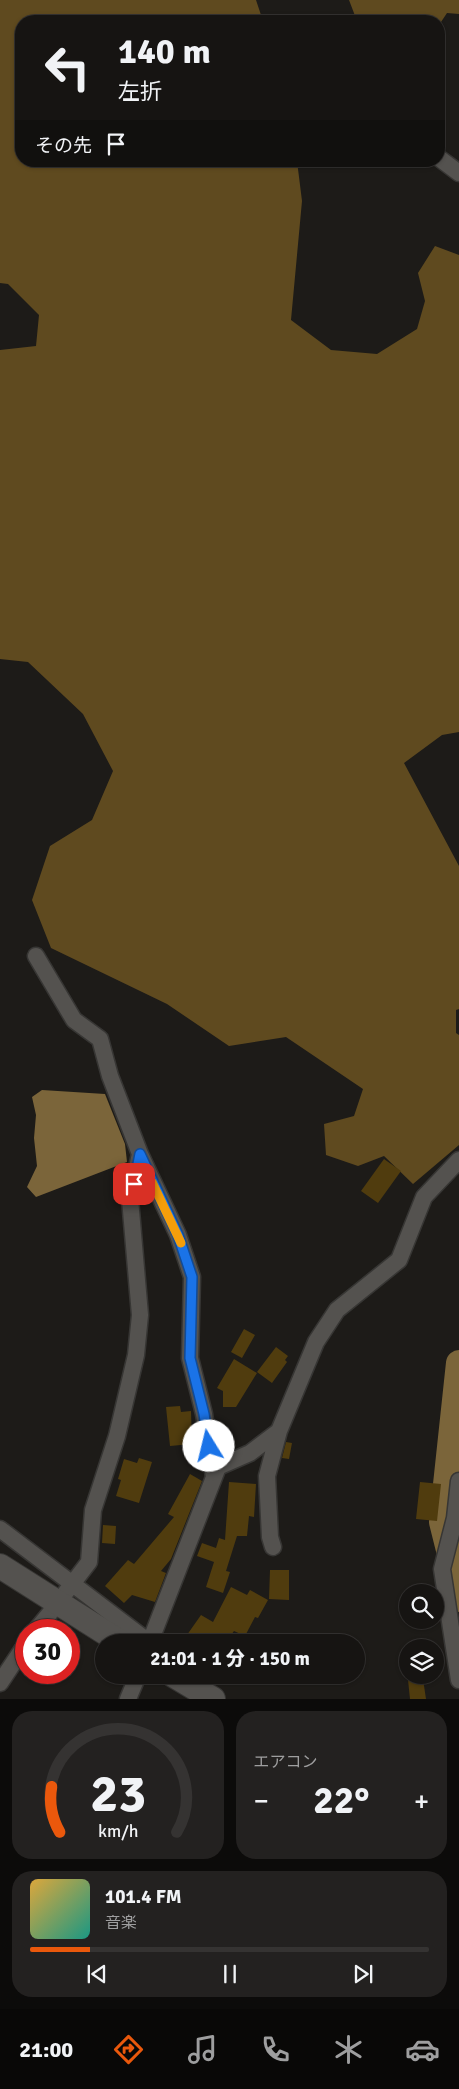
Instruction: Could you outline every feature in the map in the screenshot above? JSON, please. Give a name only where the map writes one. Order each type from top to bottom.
[{"type":"main road","points":[[0,1566],[107,1634]]},
{"type":"main road","points":[[188,1684],[213,1699]]},
{"type":"street","points":[[445,162],[459,173]]},
{"type":"street","points":[[36,956],[74,1020],[100,1039],[110,1076],[140,1154],[178,1235],[192,1277],[190,1358],[204,1414],[214,1477]]},
{"type":"street","points":[[70,1588],[89,1562],[93,1510],[117,1436],[136,1355],[140,1315],[130,1199],[140,1154]]},
{"type":"street","points":[[273,1547],[270,1537],[267,1476],[279,1431],[316,1342],[337,1310],[399,1260],[424,1197],[459,1160]]},
{"type":"street","points":[[153,1634],[218,1467],[250,1453],[279,1431]]},
{"type":"street","points":[[459,1481],[455,1518],[442,1569],[459,1680]]},
{"type":"street","points":[[0,1529],[70,1588],[138,1634]]},
{"type":"street","points":[[45,1619],[50,1613]]},
{"type":"street","points":[[0,1683],[15,1660]]},
{"type":"street","points":[[132,1698],[136,1684]]},
{"type":"shaded area","points":[[0,0],[256,0],[261,15],[15,15],[15,167],[298,167],[302,201],[291,320],[331,350],[377,354],[417,329],[425,301],[418,273],[435,246],[459,255],[459,732],[442,735],[404,763],[459,866],[459,1009],[456,1010],[456,1033],[459,1035],[459,1145],[413,1184],[384,1156],[358,1166],[326,1155],[324,1124],[354,1116],[363,1089],[286,1037],[229,1046],[167,1004],[51,948],[32,900],[50,846],[92,820],[113,771],[83,714],[28,662],[0,659],[0,350],[36,346],[39,315],[8,284],[0,283]]},
{"type":"shaded area","points":[[349,0],[459,0],[459,14],[447,13],[445,16],[355,15]]},
{"type":"shaded area","points":[[42,1090],[105,1094],[125,1144],[127,1162],[36,1197],[27,1187],[37,1166],[34,1138],[36,1115],[32,1097]]},
{"type":"building","points":[[384,1159],[401,1171],[378,1203],[361,1191]]},
{"type":"building","points":[[244,1329],[255,1335],[242,1358],[231,1352]]},
{"type":"building","points":[[276,1347],[288,1356],[285,1360],[287,1362],[272,1383],[257,1372]]},
{"type":"building","points":[[234,1359],[257,1373],[236,1407],[223,1407],[223,1391],[217,1388]]},
{"type":"building","points":[[180,1406],[181,1412],[191,1411],[192,1444],[170,1446],[166,1407]]},
{"type":"building","points":[[286,1442],[292,1443],[289,1459],[282,1458]]},
{"type":"building","points":[[139,1458],[152,1462],[139,1503],[116,1496],[121,1480],[118,1479],[124,1459],[137,1463]]},
{"type":"building","points":[[190,1474],[202,1481],[171,1559],[161,1571],[166,1573],[155,1602],[132,1595],[124,1603],[105,1586],[128,1560],[134,1564],[174,1517],[168,1514]]},
{"type":"building","points":[[229,1482],[256,1484],[254,1517],[249,1516],[247,1536],[237,1536],[226,1571],[230,1572],[223,1593],[206,1587],[214,1562],[197,1556],[202,1543],[216,1548],[219,1538],[225,1540]]},
{"type":"building","points":[[420,1482],[441,1484],[437,1521],[416,1519]]},
{"type":"building","points":[[103,1525],[116,1526],[115,1544],[102,1543]]},
{"type":"building","points":[[270,1570],[289,1570],[289,1600],[269,1599]]},
{"type":"building","points":[[231,1587],[247,1595],[250,1590],[268,1600],[258,1618],[255,1617],[246,1634],[234,1631],[232,1634],[188,1634],[201,1615],[213,1622]]},
{"type":"building","points":[[408,1684],[424,1684],[426,1699],[410,1699]]},
{"type":"waterway","points":[[459,1363],[442,1522],[459,1599]]},
{"type":"slow traffic","points":[[152,1182],[181,1243]]},
{"type":"route","points":[[134,1184],[140,1154],[178,1235],[192,1277],[190,1358],[204,1414],[209,1446]]}]
